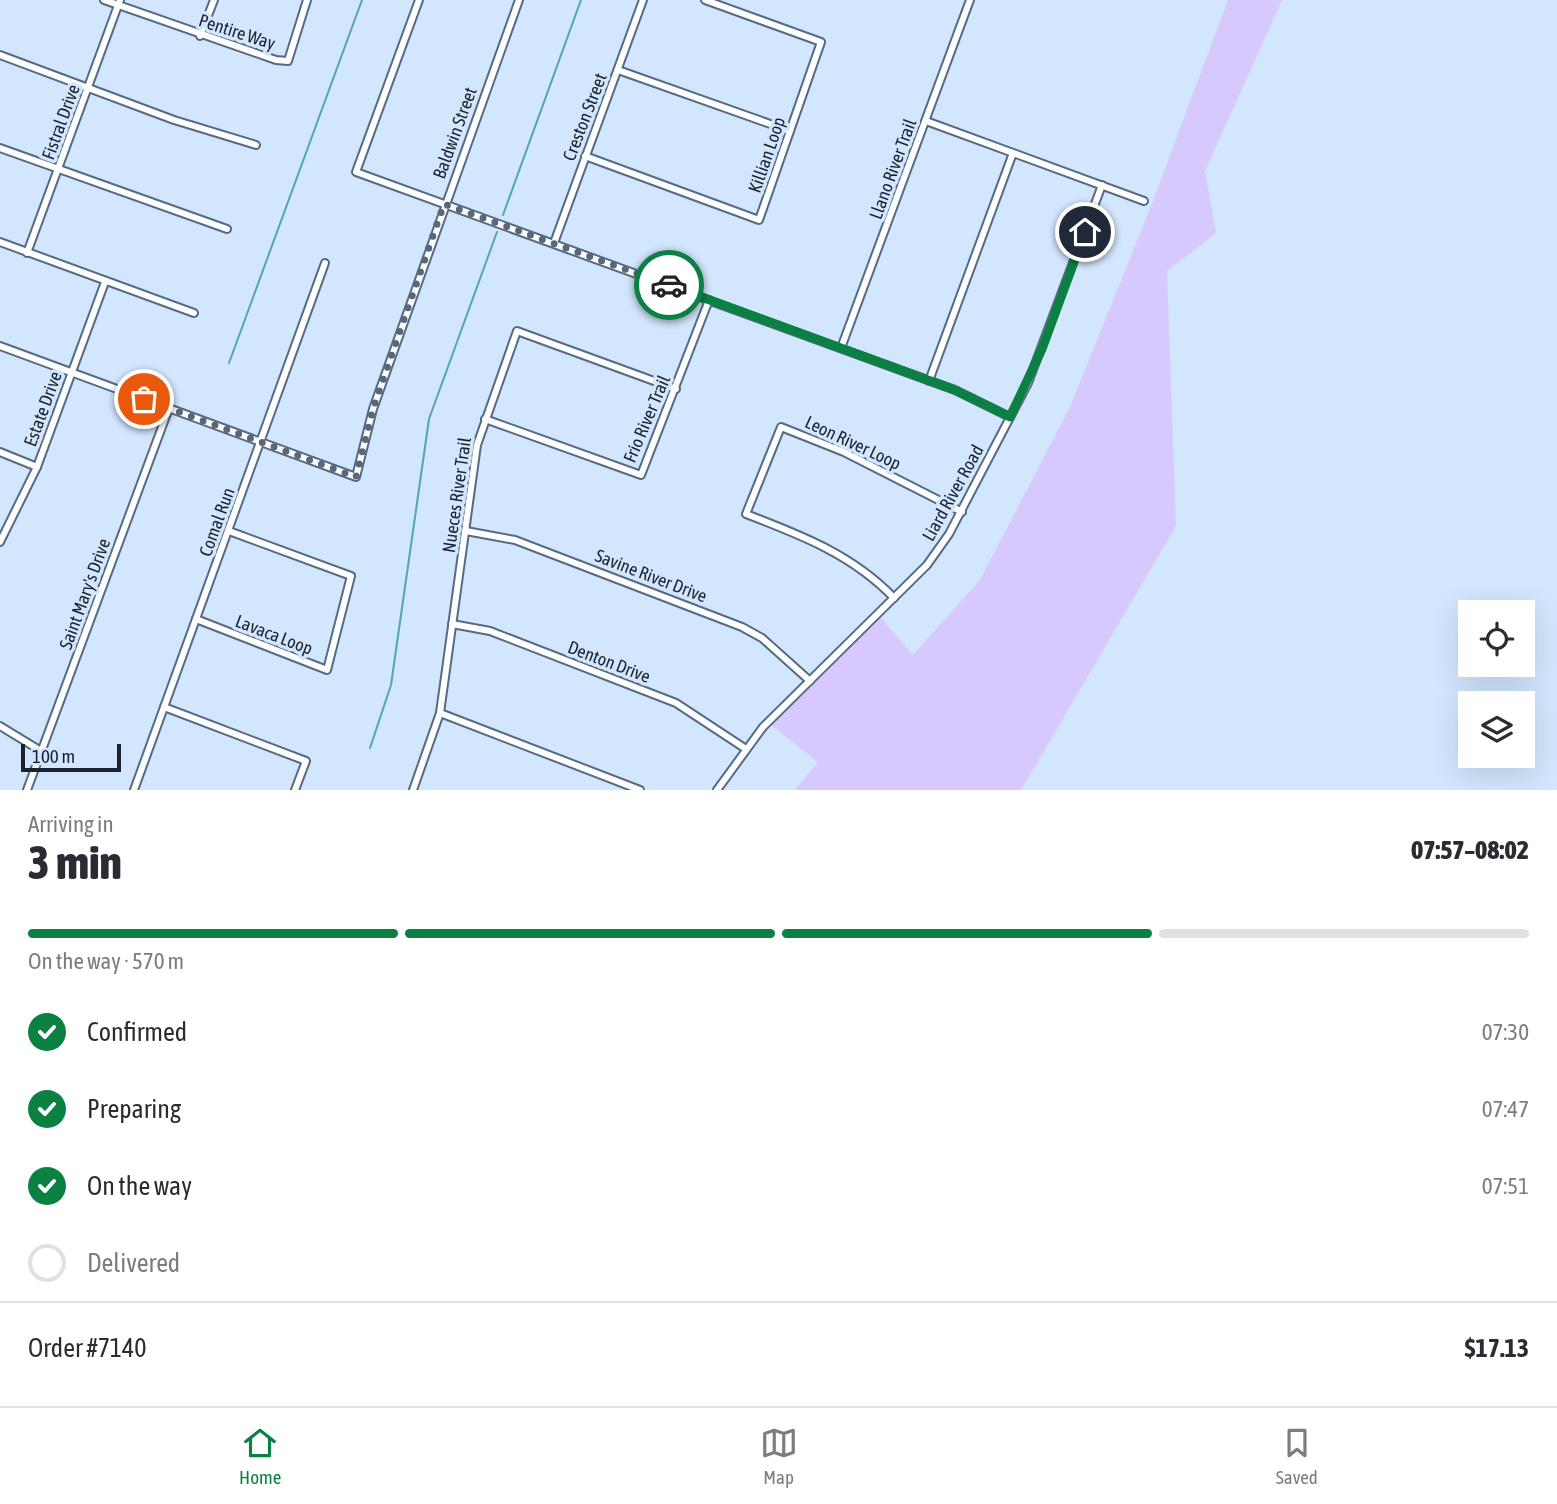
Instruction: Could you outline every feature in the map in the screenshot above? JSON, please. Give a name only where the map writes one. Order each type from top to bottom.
[{"type":"street","name":"Pentire Way","points":[[104,0],[119,3],[200,36],[276,60],[288,61],[307,0]]},
{"type":"street","points":[[200,36],[214,0]]},
{"type":"street","points":[[419,0],[356,172],[841,348],[929,381],[1010,417]]},
{"type":"street","name":"Baldwin Street","points":[[260,441],[356,477],[373,409],[519,0]]},
{"type":"street","name":"Creston Street","points":[[554,243],[643,0]]},
{"type":"street","name":"Killian Loop","points":[[584,156],[759,220],[821,42],[705,0]]},
{"type":"street","name":"Llano River Trail","points":[[841,348],[970,0]]},
{"type":"street","name":"Fistral Drive","points":[[27,253],[119,3]]},
{"type":"street","points":[[0,55],[256,145]]},
{"type":"street","points":[[618,70],[790,131]]},
{"type":"street","points":[[926,121],[1144,201]]},
{"type":"street","points":[[0,148],[227,229]]},
{"type":"street","points":[[929,381],[1013,153]]},
{"type":"street","name":"Liard River Road","points":[[717,790],[775,714],[927,565],[962,512],[1042,349],[1102,185]]},
{"type":"street","points":[[0,242],[194,313]]},
{"type":"street","name":"Comal Run","points":[[134,790],[325,263]]},
{"type":"street","name":"Estate Drive","points":[[0,542],[37,467],[105,282]]},
{"type":"street","name":"Frio River Trail","points":[[485,419],[641,475],[709,300]]},
{"type":"street","name":"Nueces River Trail","points":[[414,790],[440,713],[477,445],[517,331],[676,388]]},
{"type":"street","points":[[0,346],[260,441]]},
{"type":"street","name":"Saint Mary's Drive","points":[[27,790],[169,408]]},
{"type":"street","name":"Leon River Loop","points":[[894,598],[865,569],[845,557],[746,514],[781,427],[844,452],[962,512]]},
{"type":"street","points":[[0,452],[37,467]]},
{"type":"street","name":"Lavaca Loop","points":[[195,620],[327,670],[351,576],[229,531]]},
{"type":"street","name":"Savine River Drive","points":[[466,531],[529,545],[742,627],[762,638],[810,681]]},
{"type":"street","name":"Denton Drive","points":[[452,624],[490,631],[676,703],[746,749]]},
{"type":"street","points":[[164,707],[306,761],[295,790]]},
{"type":"street","points":[[440,713],[640,790]]},
{"type":"street","points":[[0,726],[41,751]]},
{"type":"shaded area","points":[[1228,0],[1282,0],[1205,171],[1216,233],[1167,271],[1176,526],[1021,790],[795,790],[818,762],[771,725],[881,618],[913,655],[980,580],[1070,407],[1150,209]]},
{"type":"waterway","points":[[229,363],[362,0]]},
{"type":"waterway","points":[[503,215],[581,0]]},
{"type":"waterway","points":[[370,748],[391,685],[429,419],[497,232]]},
{"type":"way so far","points":[[144,399],[356,477],[373,409],[444,204],[669,285]]},
{"type":"route","points":[[669,285],[955,390],[1010,417],[1042,349],[1085,232]]}]
